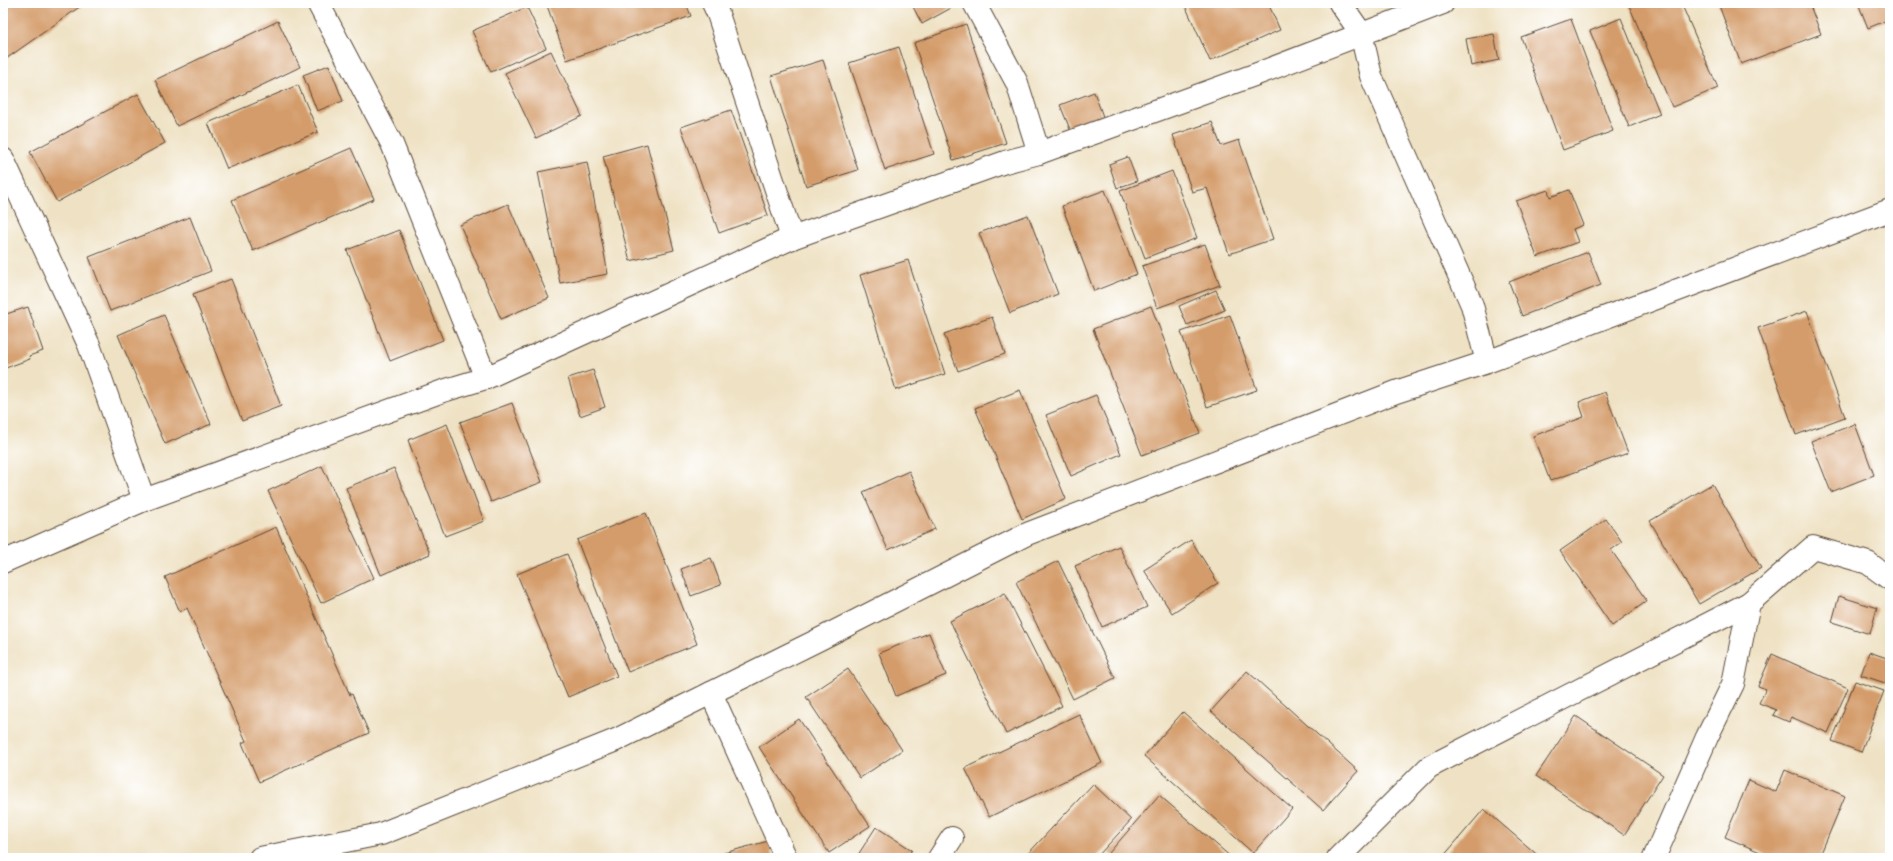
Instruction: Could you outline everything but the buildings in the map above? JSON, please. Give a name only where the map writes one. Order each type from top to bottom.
[{"type":"street","points":[[318,3],[392,144],[486,378]]},
{"type":"street","points":[[712,3],[718,14],[792,238]]},
{"type":"street","points":[[974,3],[1017,83],[1039,153]]},
{"type":"street","points":[[1340,3],[1361,33],[1370,76],[1472,305],[1487,362]]},
{"type":"street","points":[[3,562],[144,500],[443,391],[486,378],[792,238],[1005,162],[1039,153],[1257,74],[1361,33],[1443,3]]},
{"type":"street","points":[[3,159],[89,345],[144,500]]},
{"type":"street","points":[[260,858],[382,834],[616,740],[1027,534],[1396,392],[1487,362],[1890,210]]},
{"type":"street","points":[[1338,858],[1429,767],[1749,603],[1813,547],[1868,563],[1890,579]]},
{"type":"street","points":[[1654,858],[1707,737],[1733,684],[1749,603]]},
{"type":"street","points":[[711,693],[786,858]]},
{"type":"street","points":[[939,858],[952,838]]}]
